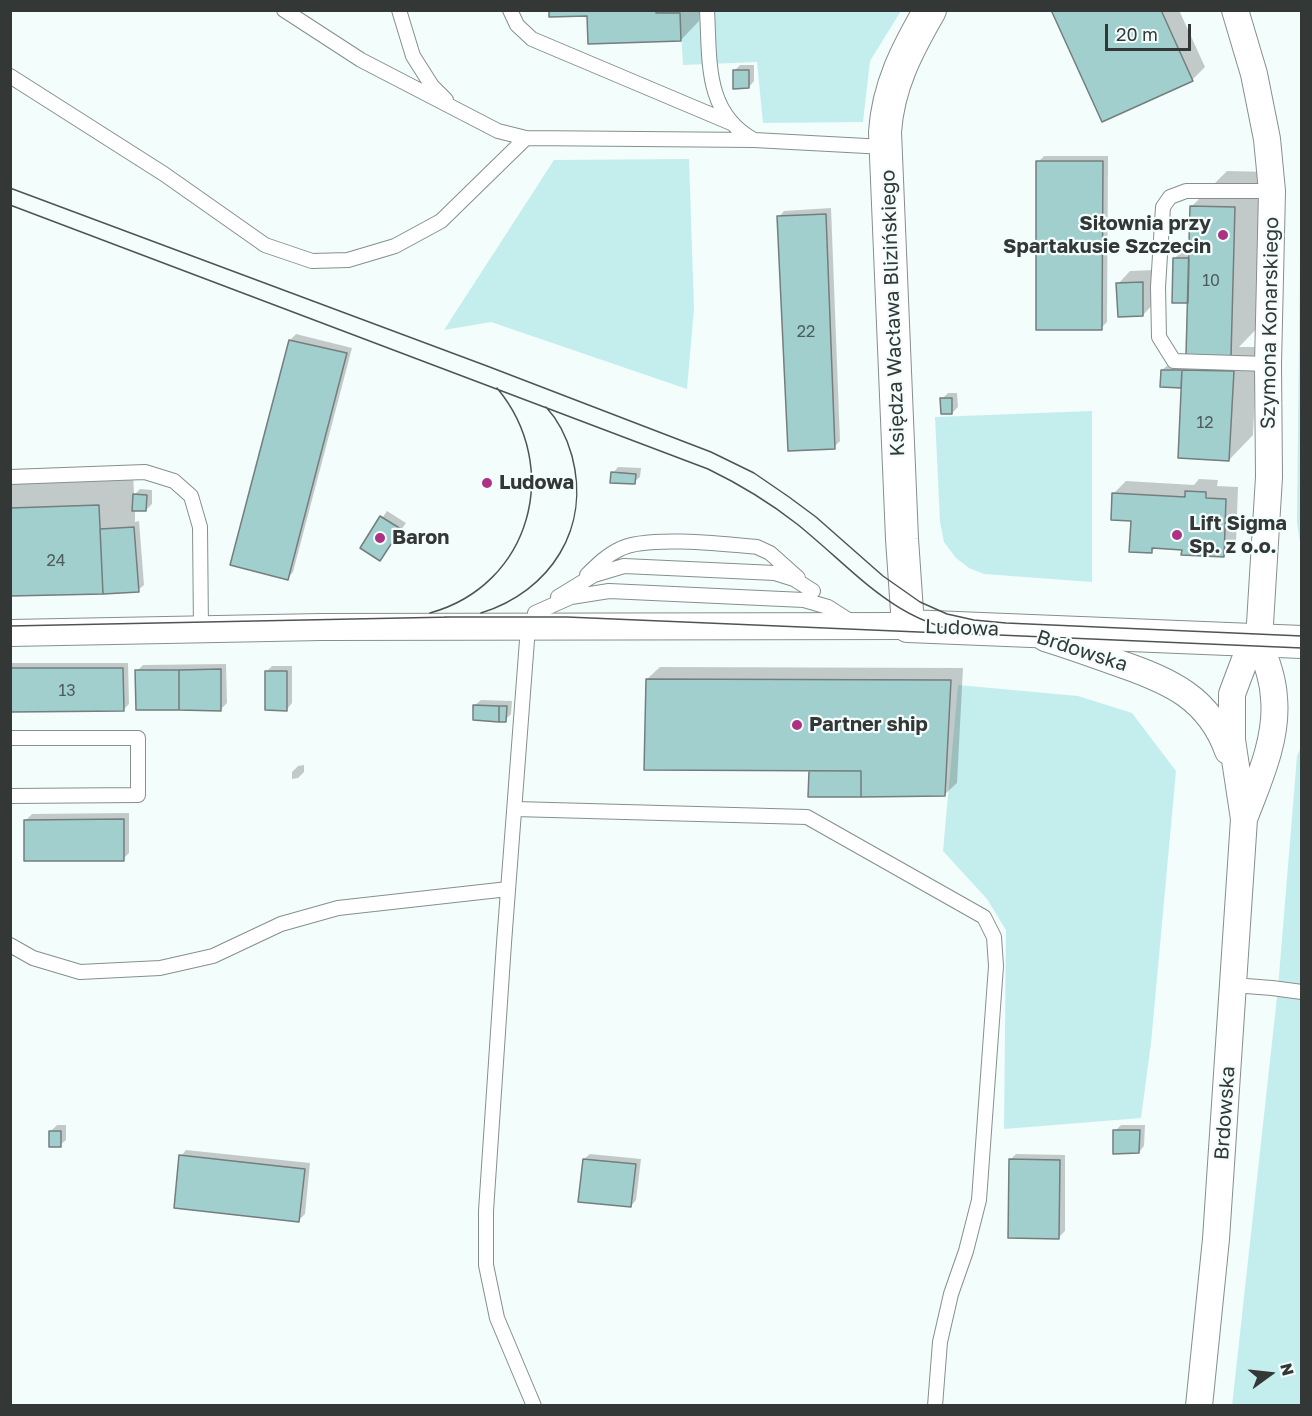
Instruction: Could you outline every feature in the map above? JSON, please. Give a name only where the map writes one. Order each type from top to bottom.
[{"type":"street","name":"Księdza Wacława Blizińskiego","points":[[908,626],[902,539],[885,147],[886,117],[895,79],[906,52],[930,10]]},
{"type":"street","name":"Szymona Konarskiego","points":[[1235,10],[1254,74],[1267,139],[1272,191],[1268,364],[1269,477],[1259,640]]},
{"type":"street","name":"Ludowa","points":[[10,633],[522,622],[908,626],[1302,642]]},
{"type":"street","name":"Brdowska","points":[[1016,630],[1158,677],[1182,691],[1207,713],[1220,732],[1237,778]]},
{"type":"street","name":"Brdowska","points":[[1199,1406],[1213,1275],[1244,819],[1231,722],[1232,694],[1244,662],[1259,640]]},
{"type":"street","name":"Brdowska","points":[[1244,819],[1267,752],[1275,707],[1267,660],[1259,640]]},
{"type":"lane","points":[[284,10],[361,60],[498,131],[526,138],[754,140],[885,147]]},
{"type":"lane","points":[[399,10],[413,56],[432,86],[453,108]]},
{"type":"lane","points":[[510,10],[517,25],[532,39],[730,123],[754,140]]},
{"type":"lane","points":[[708,10],[711,76],[718,101],[730,123]]},
{"type":"lane","points":[[10,76],[164,174],[265,245],[312,261],[348,260],[395,246],[441,221],[526,138]]},
{"type":"lane","points":[[1268,364],[1174,361],[1159,337],[1158,287],[1162,207],[1170,197],[1186,191],[1272,191]]},
{"type":"lane","points":[[10,477],[146,472],[174,481],[191,496],[200,527],[201,630]]},
{"type":"lane","points":[[572,588],[603,560],[619,549],[634,543],[654,541],[757,547],[776,557],[836,612]]},
{"type":"lane","points":[[522,622],[572,588],[600,573],[618,567],[779,573],[813,591]]},
{"type":"lane","points":[[522,622],[571,597],[609,591],[804,600],[824,605],[860,626]]},
{"type":"lane","points":[[522,622],[515,809],[486,1210],[486,1265],[497,1318],[534,1406]]},
{"type":"lane","points":[[10,738],[138,738],[138,795],[10,796]]},
{"type":"lane","points":[[515,809],[807,817],[984,917],[994,937],[996,966],[979,1200],[966,1251],[951,1294],[940,1342],[935,1406]]},
{"type":"lane","points":[[10,945],[33,958],[80,972],[160,968],[213,956],[281,924],[338,908],[508,890]]},
{"type":"lane","points":[[1233,985],[1302,992]]},
{"type":"shaded area","points":[[656,11],[901,11],[870,61],[863,122],[763,123],[757,62],[683,65],[680,13],[656,13]]},
{"type":"shaded area","points":[[689,159],[694,308],[687,389],[491,322],[444,330],[554,160]]},
{"type":"shaded area","points":[[1301,162],[1301,549],[1297,522]]},
{"type":"shaded area","points":[[1092,411],[1092,582],[984,574],[969,568],[956,558],[944,542],[940,522],[935,417]]},
{"type":"shaded area","points":[[958,685],[1078,696],[1132,713],[1176,771],[1151,1043],[1141,1118],[1004,1129],[1006,930],[987,899],[943,851]]},
{"type":"shaded area","points":[[1301,747],[1301,1405],[1232,1406],[1278,988],[1297,756]]},
{"type":"building","points":[[549,10],[656,10],[656,13],[680,13],[681,41],[588,44],[587,16],[549,17]]},
{"type":"building","points":[[1051,10],[1161,10],[1193,81],[1102,122]]},
{"type":"building","points":[[733,70],[749,70],[749,88],[733,89]]},
{"type":"building","points":[[1036,161],[1103,161],[1102,330],[1036,330]]},
{"type":"building","points":[[1190,206],[1235,207],[1231,357],[1186,355]]},
{"type":"building","points":[[826,214],[835,449],[788,451],[777,216]]},
{"type":"building","points":[[1173,258],[1189,258],[1188,303],[1172,303]]},
{"type":"building","points":[[1143,282],[1143,316],[1118,317],[1116,283]]},
{"type":"building","points":[[289,340],[347,353],[288,580],[230,565]]},
{"type":"building","points":[[1161,370],[1182,370],[1181,388],[1160,387]]},
{"type":"building","points":[[1182,370],[1234,371],[1229,461],[1178,458]]},
{"type":"building","points":[[940,398],[952,398],[952,414],[941,414]]},
{"type":"building","points":[[611,472],[636,474],[635,484],[610,483]]},
{"type":"building","name":"Lift Sigma Sp. z o.o.","points":[[1185,491],[1206,492],[1206,498],[1226,499],[1224,557],[1181,555],[1182,550],[1152,548],[1152,553],[1129,552],[1131,521],[1111,520],[1112,493],[1185,497]]},
{"type":"building","points":[[133,494],[147,495],[146,511],[132,511]]},
{"type":"building","points":[[99,505],[103,594],[10,596],[10,508]]},
{"type":"building","points":[[380,516],[401,529],[380,561],[360,548]]},
{"type":"building","points":[[134,527],[139,592],[103,594],[100,529]]},
{"type":"building","points":[[10,668],[123,668],[124,711],[10,712]]},
{"type":"building","points":[[221,669],[221,711],[179,710],[179,670]]},
{"type":"building","points":[[135,670],[179,670],[179,710],[136,710]]},
{"type":"building","points":[[265,671],[287,671],[287,711],[265,710]]},
{"type":"building","name":"Partner ship","points":[[646,679],[951,680],[945,796],[861,797],[861,771],[644,770]]},
{"type":"building","points":[[473,705],[499,706],[499,722],[473,720]]},
{"type":"building","points":[[499,706],[507,706],[506,722],[499,722]]},
{"type":"building","points":[[809,771],[861,771],[861,797],[808,797]]},
{"type":"building","points":[[124,819],[124,861],[24,861],[24,820]]},
{"type":"building","points":[[1113,1130],[1140,1130],[1139,1153],[1113,1154]]},
{"type":"building","points":[[49,1131],[61,1131],[61,1147],[49,1147]]},
{"type":"building","points":[[179,1155],[305,1169],[299,1222],[174,1208]]},
{"type":"building","points":[[583,1159],[636,1164],[631,1207],[578,1202]]},
{"type":"building","points":[[1009,1159],[1060,1160],[1059,1239],[1008,1238]]},
{"type":"tram line","points":[[10,188],[711,452],[754,473],[789,497],[816,517],[883,576],[920,602],[947,614],[974,620],[1006,623],[1302,636]]},
{"type":"tram line","points":[[10,205],[708,469],[754,494],[786,516],[860,579],[902,609],[925,621],[951,630],[981,635]]},
{"type":"tram line","points":[[430,613],[465,599],[492,577],[513,550],[526,520],[531,487],[529,453],[517,419],[497,388]]},
{"type":"tram line","points":[[481,613],[506,603],[546,573],[560,553],[570,532],[576,508],[576,483],[572,456],[562,430],[546,407]]},
{"type":"tram line","points":[[444,617],[567,617],[942,633]]},
{"type":"tram line","points":[[10,626],[451,617]]},
{"type":"tram line","points":[[975,634],[1302,648]]},
{"type":"place","name":"Siłownia przy Spartakusie Szczecin","points":[[1223,235]]},
{"type":"place","name":"Ludowa","points":[[487,483]]},
{"type":"place","name":"Lift Sigma Sp. z o.o.","points":[[1177,535]]},
{"type":"place","name":"Baron","points":[[380,538]]},
{"type":"place","name":"Partner ship","points":[[797,725]]}]
